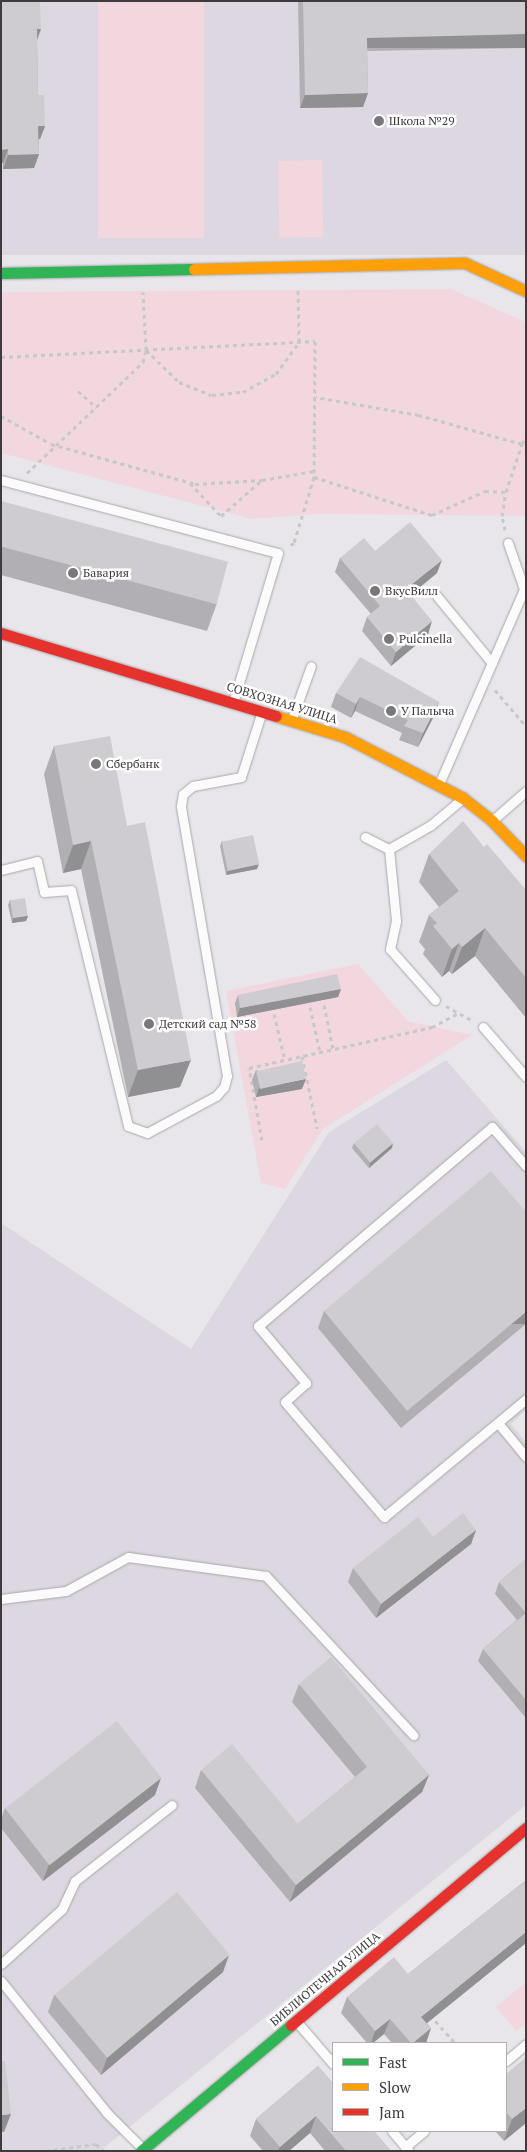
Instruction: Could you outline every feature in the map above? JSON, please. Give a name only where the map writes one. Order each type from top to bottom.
[{"type":"street","points":[[1,273],[465,263],[526,291]]},
{"type":"street","name":"СОВХОЗНАЯ УЛИЦА","points":[[1,633],[262,710],[345,737],[463,798],[492,821],[526,856]]},
{"type":"street","name":"БИБЛИОТЕЧНАЯ УЛИЦА","points":[[142,2150],[526,1828]]},
{"type":"lane","points":[[1,480],[278,553],[233,702]]},
{"type":"lane","points":[[439,784],[525,590],[508,543]]},
{"type":"lane","points":[[436,594],[492,663]]},
{"type":"lane","points":[[291,719],[311,666]]},
{"type":"lane","points":[[1,870],[37,861],[44,892],[71,890],[128,1126],[147,1134],[216,1096],[224,1087],[227,1076],[181,806],[183,794],[193,786],[241,777],[262,710]]},
{"type":"lane","points":[[492,821],[526,792]]},
{"type":"lane","points":[[390,849],[431,825],[463,798]]},
{"type":"lane","points":[[365,837],[390,849]]},
{"type":"lane","points":[[390,849],[396,921],[390,949],[435,1000]]},
{"type":"lane","points":[[483,1027],[526,1077]]},
{"type":"lane","points":[[526,1166],[492,1127],[258,1326],[306,1382],[285,1402],[384,1517],[526,1399]]},
{"type":"lane","points":[[498,1423],[526,1457]]},
{"type":"lane","points":[[1,1599],[66,1591],[128,1557],[266,1576],[413,1735]]},
{"type":"lane","points":[[1,1964],[62,1909],[75,1880],[172,1805]]},
{"type":"lane","points":[[1,1981],[107,2113],[142,2150]]},
{"type":"lane","points":[[296,2021],[332,2063]]},
{"type":"lane","points":[[507,2060],[526,2044]]},
{"type":"lane","points":[[393,2132],[407,2149],[423,2132]]},
{"type":"path","points":[[146,350],[179,382],[212,395],[243,392],[276,374],[299,342],[297,267]]},
{"type":"path","points":[[15,484],[58,446],[143,362],[146,350],[142,270]]},
{"type":"path","points":[[1,357],[315,342],[314,477],[294,543],[278,553]]},
{"type":"path","points":[[78,391],[97,408]]},
{"type":"path","points":[[316,397],[419,415],[522,444]]},
{"type":"path","points":[[1,416],[58,446],[190,483],[262,480],[314,471]]},
{"type":"path","points":[[508,543],[502,516],[506,492],[526,437]]},
{"type":"path","points":[[314,477],[432,515],[485,491],[506,492]]},
{"type":"path","points":[[190,483],[221,516],[262,480]]},
{"type":"path","points":[[485,678],[526,726]]},
{"type":"path","points":[[435,1000],[483,1027]]},
{"type":"path","points":[[324,1005],[333,1049]]},
{"type":"path","points":[[310,1007],[320,1052]]},
{"type":"path","points":[[262,1140],[249,1068],[432,1027],[458,1013]]},
{"type":"path","points":[[274,1014],[285,1060]]},
{"type":"path","points":[[302,1056],[317,1128]]},
{"type":"path","points":[[429,2013],[454,2042]]},
{"type":"path","points":[[45,2151],[96,2144],[104,2151]]},
{"type":"shaded area","points":[[1,1],[526,1],[526,255],[1,255]]},
{"type":"shaded area","points":[[98,1],[204,1],[204,238],[98,238]]},
{"type":"shaded area","points":[[322,160],[323,237],[279,238],[278,161]]},
{"type":"shaded area","points":[[451,289],[526,322],[526,516],[319,514],[252,519],[1,453],[1,292]]},
{"type":"shaded area","points":[[358,964],[408,1021],[472,1035],[323,1129],[285,1189],[261,1183],[226,991]]},
{"type":"shaded area","points":[[446,1060],[526,1152],[526,1410],[511,1424],[526,1442],[526,1805],[100,2151],[1,2151],[1,1223],[191,1349],[329,1132]]},
{"type":"shaded area","points":[[526,1982],[526,2023],[516,2031],[496,2007]]},
{"type":"building","points":[[1,1],[40,1],[41,29],[37,29],[38,95],[44,95],[45,126],[38,126],[39,154],[8,155],[8,149],[1,150]]},
{"type":"building","points":[[303,1],[526,1],[526,34],[367,38],[368,93],[305,95]]},
{"type":"building","points":[[1,501],[228,562],[217,604],[1,547]]},
{"type":"building","points":[[410,522],[442,560],[406,589],[432,621],[396,652],[367,617],[380,606],[340,558],[364,538],[375,551]]},
{"type":"building","points":[[360,657],[439,702],[423,733],[404,726],[408,720],[360,697],[356,704],[336,693]]},
{"type":"building","points":[[110,736],[127,826],[145,822],[191,1060],[138,1070],[91,841],[73,845],[54,746]]},
{"type":"building","points":[[463,821],[484,847],[487,844],[526,890],[526,978],[485,928],[462,947],[459,943],[452,949],[433,926],[437,923],[429,915],[459,891],[429,854]]},
{"type":"building","points":[[253,835],[259,864],[228,871],[222,842]]},
{"type":"building","points":[[25,898],[28,916],[13,918],[10,900]]},
{"type":"building","points":[[337,974],[341,989],[240,1008],[238,995]]},
{"type":"building","points":[[302,1061],[306,1079],[260,1089],[256,1072]]},
{"type":"building","points":[[377,1124],[393,1143],[370,1162],[354,1143]]},
{"type":"building","points":[[491,1171],[526,1212],[526,1312],[407,1411],[324,1311]]},
{"type":"building","points":[[463,1513],[476,1530],[381,1604],[353,1568],[418,1517],[433,1537]]},
{"type":"building","points":[[526,1559],[526,1613],[499,1582]]},
{"type":"building","points":[[526,1613],[526,1700],[483,1649]]},
{"type":"building","points":[[331,1657],[429,1775],[296,1885],[201,1770],[232,1744],[298,1824],[367,1767],[299,1684]]},
{"type":"building","points":[[117,1721],[161,1778],[49,1865],[5,1808]]},
{"type":"building","points":[[526,1880],[526,1932],[421,2017],[431,2028],[414,2042],[410,2042],[390,2019],[375,2031],[347,1997],[394,1957],[408,1974]]},
{"type":"building","points":[[177,1892],[230,1955],[107,2058],[54,1995]]},
{"type":"building","points":[[526,2057],[526,2108],[512,2119],[507,2113],[507,2073]]},
{"type":"building","points":[[1,2061],[5,2061],[11,2114],[1,2115]]},
{"type":"building","points":[[318,2066],[332,2083],[332,2132],[375,2132],[391,2151],[346,2151],[316,2116],[280,2147],[256,2119]]},
{"type":"traffic: fast","points":[[1,273],[194,269]]},
{"type":"traffic: fast","points":[[141,2151],[291,2025]]},
{"type":"traffic: slow","points":[[194,269],[465,263],[526,291]]},
{"type":"traffic: slow","points":[[276,716],[345,737],[463,798],[492,821],[526,856]]},
{"type":"traffic: jam","points":[[1,633],[276,716]]},
{"type":"traffic: jam","points":[[291,2025],[526,1828]]},
{"type":"place","name":"Школа №29","points":[[379,121]]},
{"type":"place","name":"Бавария","points":[[73,573]]},
{"type":"place","name":"ВкусВилл","points":[[375,591]]},
{"type":"place","name":"Pulcinella","points":[[389,639]]},
{"type":"place","name":"У Палыча","points":[[391,711]]},
{"type":"place","name":"Сбербанк","points":[[96,764]]},
{"type":"place","name":"Детский сад №58","points":[[149,1024]]}]
